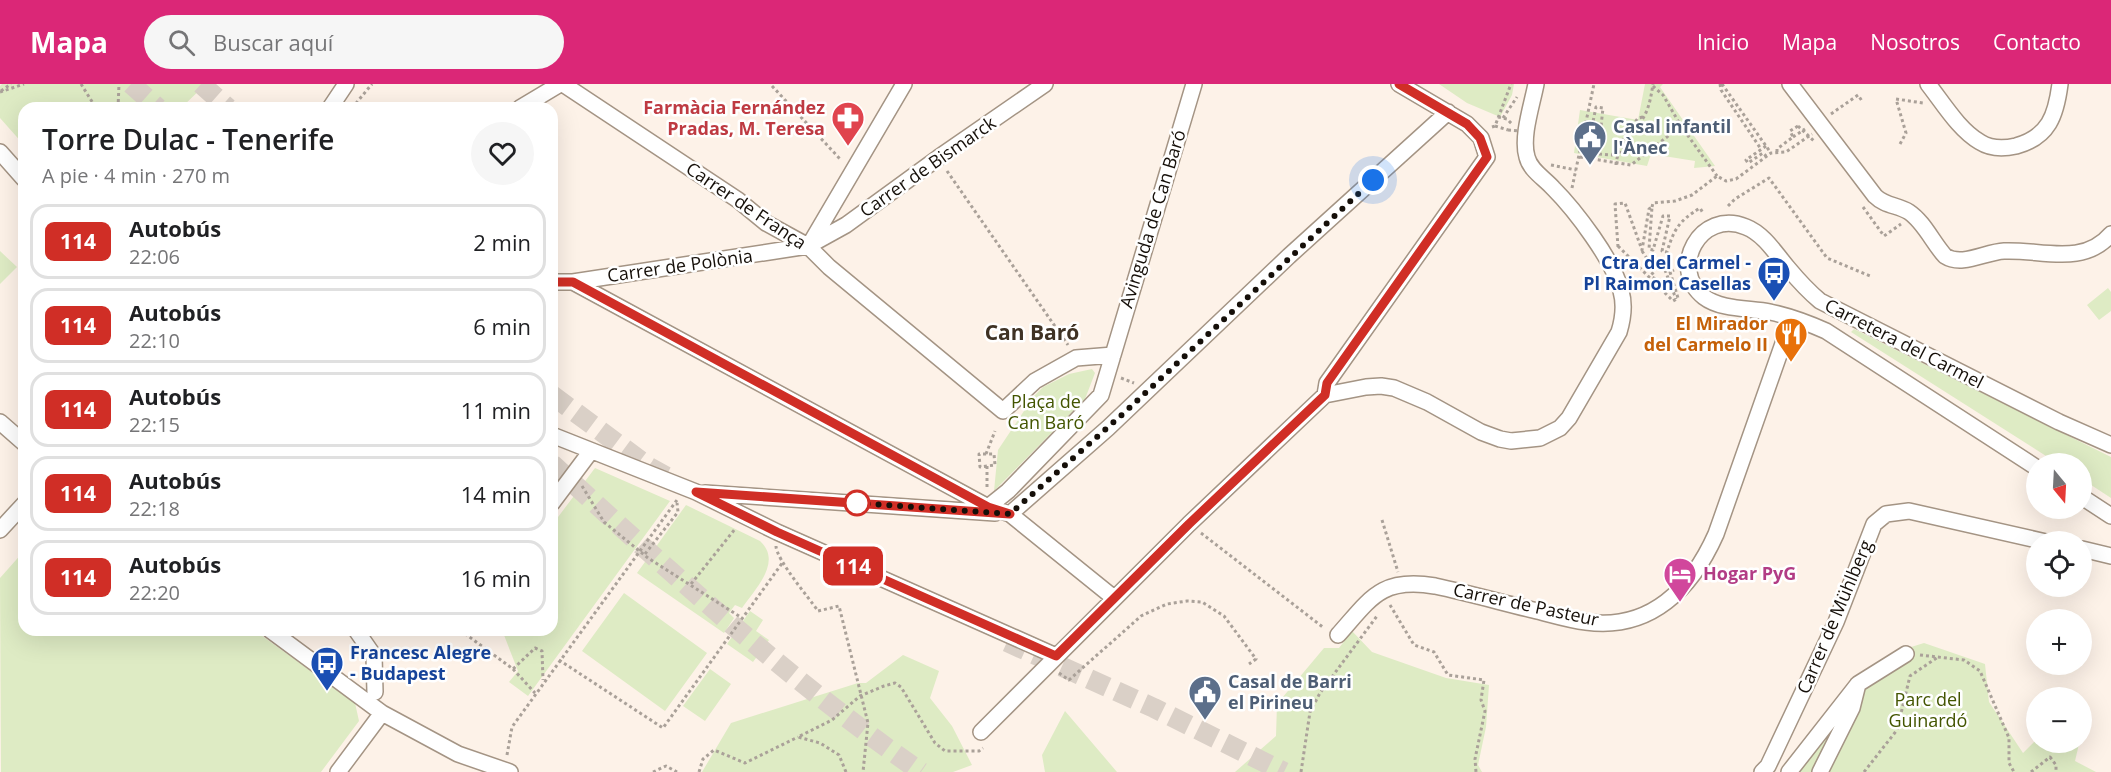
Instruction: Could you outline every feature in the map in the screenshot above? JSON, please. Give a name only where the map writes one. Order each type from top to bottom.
[{"type":"street","points":[[334,102],[346,84]]},
{"type":"street","points":[[530,102],[561,84]]},
{"type":"street","name":"Carrer de França","points":[[561,84],[738,200],[766,223],[808,246],[829,267],[1003,411],[1035,381],[1076,358],[1113,355]]},
{"type":"street","points":[[808,246],[904,84]]},
{"type":"street","name":"Carrer de Bismarck","points":[[808,246],[846,225],[1046,84]]},
{"type":"street","name":"Avinguda de Can Baró","points":[[1113,355],[1194,84]]},
{"type":"street","points":[[1325,395],[1327,383],[1487,157],[1485,133],[1398,84]]},
{"type":"street","points":[[981,732],[1055,663],[1114,598],[1325,395],[1366,387],[1394,388],[1427,402],[1481,432],[1511,441],[1540,438],[1560,428],[1569,418],[1610,348],[1622,321],[1622,294],[1612,268],[1576,215],[1533,168],[1526,153],[1526,138],[1536,84]]},
{"type":"street","points":[[1790,84],[1875,196],[1884,203],[1912,214],[1945,256],[1951,260],[1963,260],[2007,251],[2056,255],[2077,253],[2099,246],[2111,234]]},
{"type":"street","points":[[1925,89],[1971,135],[1981,142],[2001,148],[2024,144],[2041,134],[2055,111],[2060,84]]},
{"type":"street","points":[[696,492],[1010,514],[1116,420],[1448,112]]},
{"type":"street","points":[[0,152],[18,172]]},
{"type":"street","name":"Carretera del Carmel","points":[[2026,461],[1826,331],[1792,318],[1718,304],[1704,297],[1689,273],[1690,253],[1701,235],[1709,227],[1719,224],[1746,226],[1766,242],[1820,301],[2059,422],[2111,444]]},
{"type":"street","name":"Carrer de Polònia","points":[[558,282],[573,282],[808,246]]},
{"type":"street","points":[[573,282],[988,501],[1010,514],[1114,598]]},
{"type":"street","name":"Carrer de Pasteur","points":[[1333,633],[1371,599],[1392,587],[1412,582],[1586,622],[1617,622],[1660,607],[1685,586],[1705,558],[1720,523],[1792,318]]},
{"type":"street","points":[[988,501],[1008,491],[1101,395],[1113,355]]},
{"type":"street","points":[[0,422],[18,438]]},
{"type":"street","points":[[558,437],[696,492],[742,522],[1055,663]]},
{"type":"street","points":[[558,495],[591,451]]},
{"type":"street","points":[[742,522],[752,496]]},
{"type":"street","points":[[2092,504],[2111,516]]},
{"type":"street","points":[[0,530],[18,510]]},
{"type":"street","name":"Carrer de Mühlberg","points":[[1762,772],[1768,766],[1836,622],[1874,524],[1886,514],[1909,511],[2026,537]]},
{"type":"street","points":[[2092,551],[2111,556]]},
{"type":"street","points":[[278,636],[382,713],[458,754],[508,767]]},
{"type":"street","points":[[360,636],[374,656],[375,692]]},
{"type":"street","points":[[1789,772],[1858,684],[1906,654]]},
{"type":"street","points":[[1820,772],[1852,708],[1858,684]]},
{"type":"street","points":[[338,772],[382,713]]},
{"type":"path","points":[[0,92],[10,84]]},
{"type":"path","points":[[0,92],[24,84]]},
{"type":"path","points":[[81,84],[92,102]]},
{"type":"path","points":[[118,102],[120,84]]},
{"type":"path","points":[[357,102],[372,84]]},
{"type":"path","points":[[1485,133],[1495,126],[1511,84]]},
{"type":"path","points":[[1572,189],[1594,84]]},
{"type":"path","points":[[1721,84],[1771,153]]},
{"type":"path","points":[[1721,84],[1721,90],[1761,149]]},
{"type":"path","points":[[1616,164],[1617,157],[1643,117],[1650,102],[1653,85]]},
{"type":"path","points":[[1653,85],[1663,95],[1681,126],[1718,176],[1726,181],[1736,179],[1771,153],[1786,152],[1815,133]]},
{"type":"path","points":[[772,86],[846,166]]},
{"type":"path","points":[[1900,144],[1906,133],[1896,99],[1925,104],[1925,89]]},
{"type":"path","points":[[1503,118],[1517,96],[1518,90]]},
{"type":"path","points":[[1835,111],[1858,95],[1862,101]]},
{"type":"path","points":[[1582,145],[1587,145],[1589,141],[1596,107],[1602,108],[1598,160]]},
{"type":"path","points":[[1498,117],[1510,122]]},
{"type":"path","points":[[1598,154],[1612,156],[1638,118],[1643,117]]},
{"type":"path","points":[[1495,126],[1508,130],[1519,130]]},
{"type":"path","points":[[1580,157],[1631,165],[1681,126]]},
{"type":"path","points":[[1793,138],[1790,131],[1798,126],[1814,141]]},
{"type":"path","points":[[1777,152],[1777,149],[1800,133]]},
{"type":"path","points":[[1766,146],[1746,160],[1748,163],[1763,153],[1766,156]]},
{"type":"path","points":[[1550,165],[1576,170]]},
{"type":"path","points":[[946,169],[1072,352]]},
{"type":"path","points":[[1642,250],[1649,209],[1653,203],[1675,201],[1692,195],[1718,176]]},
{"type":"path","points":[[1728,206],[1769,177],[1827,258],[1870,276]]},
{"type":"path","points":[[1616,256],[1618,246],[1615,202],[1625,203],[1642,250],[1650,263],[1651,272],[1655,276],[1653,280]]},
{"type":"path","points":[[1652,207],[1649,249],[1653,250],[1664,216],[1670,216],[1662,251],[1667,252]]},
{"type":"path","points":[[1676,299],[1665,270],[1667,252],[1677,226],[1700,208],[1703,213]]},
{"type":"path","points":[[1884,236],[1896,228]]},
{"type":"path","points":[[1618,246],[1673,301],[1676,299]]},
{"type":"path","points":[[1674,270],[1670,272],[1678,295],[1676,299]]},
{"type":"path","points":[[1119,378],[1134,382],[1128,389]]},
{"type":"path","points":[[986,453],[995,431]]},
{"type":"path","points":[[986,453],[994,454],[994,465],[980,467],[979,454],[986,453]]},
{"type":"path","points":[[987,466],[988,501]]},
{"type":"path","points":[[582,486],[604,522],[645,555],[742,618]]},
{"type":"path","points":[[508,767],[512,726],[676,501],[678,512],[645,555]]},
{"type":"path","points":[[1382,520],[1399,573]]},
{"type":"path","points":[[690,585],[742,522]]},
{"type":"path","points":[[1198,530],[1333,633]]},
{"type":"path","points":[[777,544],[776,551],[818,611],[838,606],[868,723],[863,772]]},
{"type":"path","points":[[559,660],[663,728],[783,562]]},
{"type":"path","points":[[1055,663],[1069,680],[1141,616],[1167,604],[1187,601],[1202,602],[1224,616],[1256,659],[1249,664]]},
{"type":"path","points":[[1300,772],[1310,712],[1320,693],[1389,603],[1414,645],[1434,652],[1448,675],[1484,680],[1481,700],[1485,711],[1475,759],[1476,772]]},
{"type":"path","points":[[468,636],[513,669],[536,693]]},
{"type":"path","points":[[513,669],[535,648],[542,651],[543,682]]},
{"type":"path","points":[[1906,654],[1964,660],[1980,671],[2009,738],[2009,764],[2014,772]]},
{"type":"path","points":[[1864,772],[1897,730],[1910,676],[1939,656]]},
{"type":"path","points":[[699,772],[704,759],[714,750],[744,763],[832,720],[860,696],[895,683],[901,687],[935,743],[945,751],[980,751],[984,746],[981,732]]},
{"type":"path","points":[[798,737],[820,743],[839,755],[846,772]]},
{"type":"path","points":[[2031,772],[2050,758],[2056,765],[2056,772]]},
{"type":"path","points":[[653,772],[666,766],[677,772]]},
{"type":"green space","points":[[2,84],[206,84],[187,102],[18,102],[18,138],[0,118],[0,86]]},
{"type":"green space","points":[[1439,84],[1514,84],[1512,95],[1500,117],[1467,103]]},
{"type":"green space","points":[[1645,84],[1663,84],[1660,87],[1715,166],[1694,168],[1695,161],[1651,154],[1647,166],[1574,153],[1580,110],[1638,120]]},
{"type":"green space","points":[[0,251],[17,267],[0,284]]},
{"type":"green space","points":[[2108,288],[2111,292],[2111,311],[2099,320],[2087,305]]},
{"type":"green space","points":[[1854,329],[2111,457],[2111,498],[2092,486],[2092,453],[2041,453],[1851,332]]},
{"type":"green space","name":"Plaça de Can Baró","points":[[1092,369],[1095,373],[1085,399],[994,491],[998,450],[1034,396],[1043,387],[1069,374]]},
{"type":"green space","points":[[595,468],[670,501],[528,696],[509,682],[518,671],[504,636],[558,636],[558,517]]},
{"type":"green space","points":[[686,505],[760,541],[769,558],[764,575],[742,608],[735,605],[729,613],[734,618],[724,633],[637,573]]},
{"type":"green space","points":[[18,558],[18,636],[262,636],[355,703],[359,721],[321,772],[1,772],[0,578]]},
{"type":"green space","points":[[624,593],[707,653],[665,711],[582,651]]},
{"type":"green space","points":[[750,611],[763,620],[756,631],[769,640],[753,662],[727,644]]},
{"type":"green space","points":[[1352,631],[1372,652],[1446,678],[1489,685],[1486,727],[1478,765],[1482,772],[1235,772],[1276,736],[1277,704],[1324,648],[1339,648]]},
{"type":"green space","name":"Parc del Guinardó","points":[[1924,643],[1985,664],[1989,702],[2023,753],[2026,750],[2026,753],[2077,753],[2075,761],[2096,772],[1794,772],[1895,652]]},
{"type":"green space","points":[[903,655],[939,671],[930,698],[952,726],[972,765],[953,772],[702,772],[731,723],[858,683],[866,683]]},
{"type":"green space","points":[[710,669],[731,684],[705,721],[683,706]]},
{"type":"green space","points":[[1065,711],[1117,772],[1045,772],[1042,755]]},
{"type":"tunnel","points":[[131,84],[151,102]]},
{"type":"tunnel","points":[[201,84],[221,102]]},
{"type":"tunnel","points":[[558,399],[649,467],[667,477]]},
{"type":"tunnel","points":[[558,469],[686,585],[777,663],[921,772]]},
{"type":"tunnel","points":[[1007,642],[1154,708],[1284,772]]},
{"type":"bus line","name":"114","points":[[558,282],[573,282],[988,507],[1010,514],[696,492],[777,532],[1056,656],[1189,524],[1325,395],[1327,383],[1487,157],[1480,138],[1467,124],[1399,84]]},
{"type":"place","name":"Farmàcia Fernández Pradas, M. Teresa","points":[[848,147]]},
{"type":"place","name":"Casal infantil l'Ànec","points":[[1590,166]]},
{"type":"place","name":"Ctra del Carmel - Pl Raimon Casellas","points":[[1774,302]]},
{"type":"place","name":"El Mirador del Carmelo II","points":[[1791,363]]},
{"type":"place","name":"Hogar PyG","points":[[1680,603]]},
{"type":"place","name":"Francesc Alegre - Budapest","points":[[327,692]]},
{"type":"place","name":"Casal de Barri el Pirineu","points":[[1205,721]]},
{"type":"district","name":"Can Baró","points":[[1032,333]]},
{"type":"route","points":[[857,503],[1010,514],[1125,412],[1289,256],[1373,180]]}]
